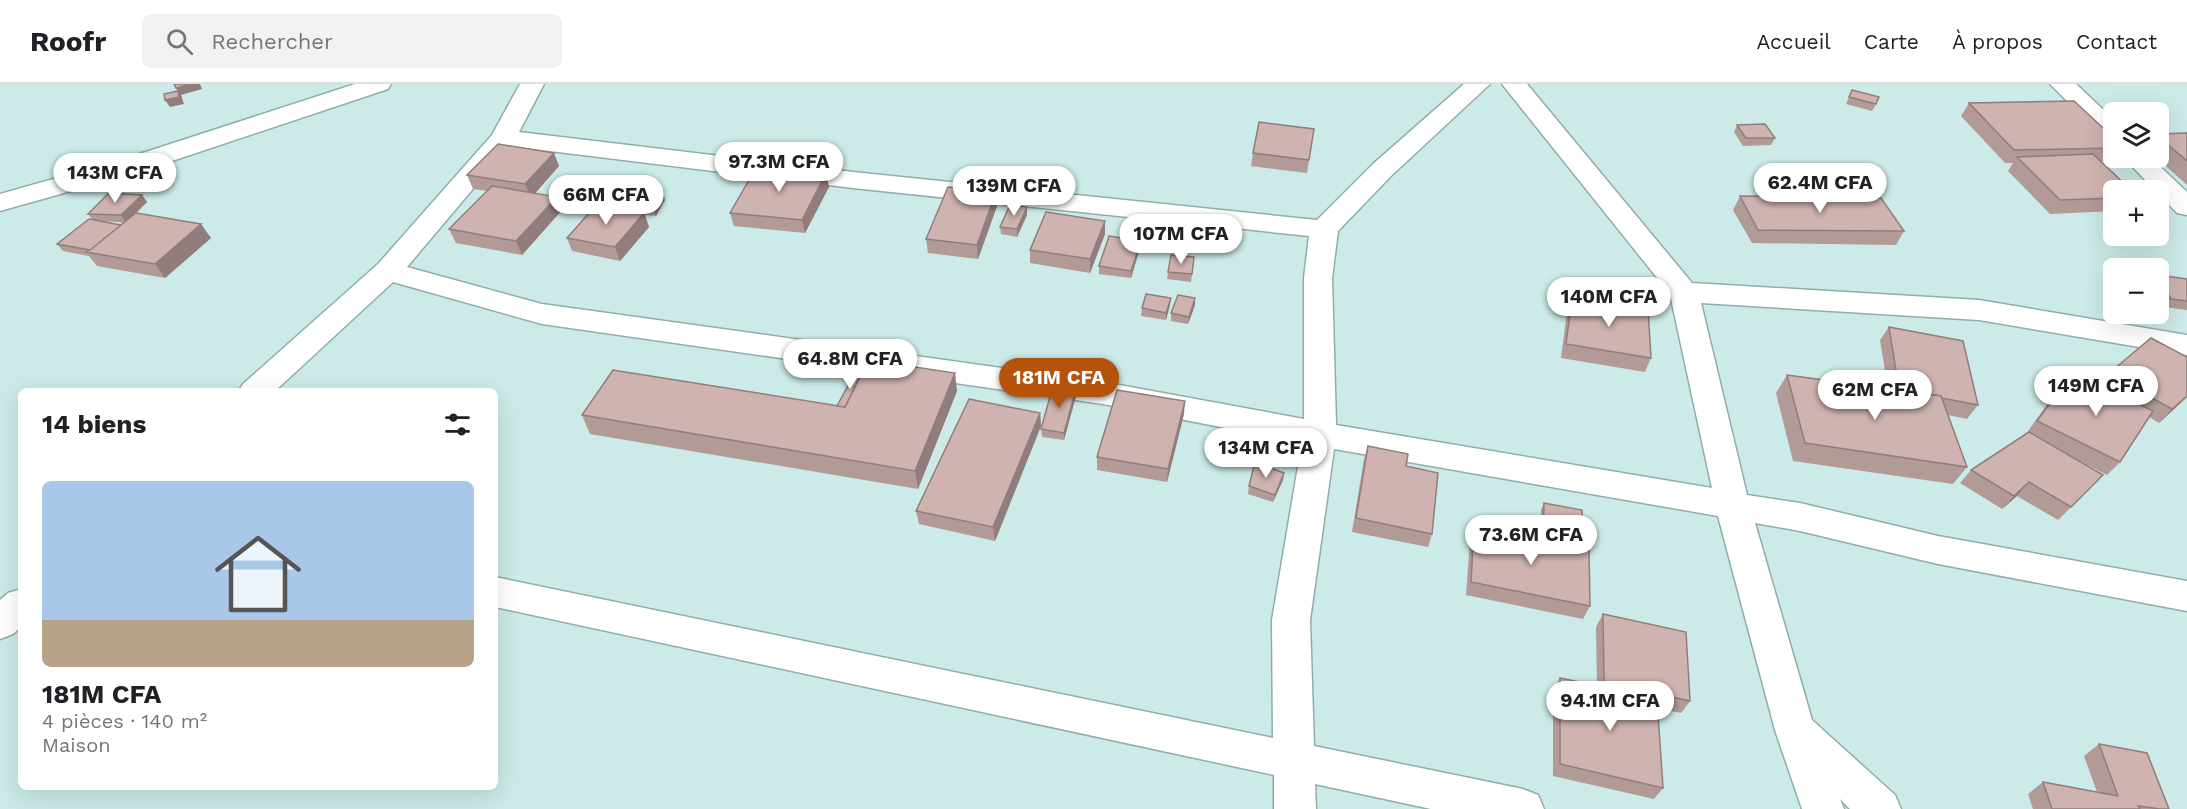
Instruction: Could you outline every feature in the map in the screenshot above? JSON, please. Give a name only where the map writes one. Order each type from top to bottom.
[{"type":"street","points":[[0,203],[133,165],[379,84]]},
{"type":"street","points":[[258,388],[388,271],[503,138],[532,84]]},
{"type":"street","points":[[1295,809],[1291,620],[1320,434],[1318,278],[1324,229],[1382,170],[1478,84]]},
{"type":"street","points":[[1514,84],[1684,292],[1732,506],[1795,730],[1823,809]]},
{"type":"street","points":[[2062,84],[2103,124]]},
{"type":"street","points":[[503,138],[853,180],[1324,229]]},
{"type":"street","points":[[2147,168],[2187,207]]},
{"type":"street","points":[[388,271],[542,314],[1103,393],[1320,434],[1800,517],[1938,550],[2187,596]]},
{"type":"street","points":[[1684,292],[1979,310],[2187,345]]},
{"type":"street","points":[[498,593],[1523,809]]},
{"type":"street","points":[[0,623],[18,607]]},
{"type":"street","points":[[1795,730],[1880,809]]},
{"type":"building","points":[[174,84],[191,84],[176,88]]},
{"type":"building","points":[[1852,90],[1879,97],[1876,104],[1849,97]]},
{"type":"building","points":[[178,91],[179,97],[165,100],[164,94]]},
{"type":"building","points":[[2074,101],[2103,128],[2103,148],[2014,150],[1969,103]]},
{"type":"building","points":[[1259,122],[1314,129],[1309,160],[1253,153]]},
{"type":"building","points":[[1765,124],[1775,138],[1746,138],[1737,125]]},
{"type":"building","points":[[2187,133],[2187,161],[2169,145],[2169,134]]},
{"type":"building","points":[[498,144],[554,153],[525,184],[467,175]]},
{"type":"building","points":[[2093,154],[2103,163],[2103,168],[2108,168],[2120,180],[2103,180],[2103,198],[2060,200],[2017,157]]},
{"type":"building","points":[[757,166],[826,173],[802,220],[730,213]]},
{"type":"building","points":[[492,186],[557,197],[516,241],[449,229]]},
{"type":"building","points":[[607,187],[663,192],[654,209],[595,202]]},
{"type":"building","points":[[948,187],[996,192],[977,245],[926,239]]},
{"type":"building","points":[[109,193],[142,195],[121,215],[88,214]]},
{"type":"building","points":[[1740,196],[1881,198],[1904,231],[1758,230]]},
{"type":"building","points":[[597,204],[644,213],[615,247],[567,238]]},
{"type":"building","points":[[1010,205],[1027,207],[1017,229],[1000,227]]},
{"type":"building","points":[[1046,212],[1105,221],[1090,259],[1030,250]]},
{"type":"building","points":[[136,213],[201,224],[155,264],[86,252]]},
{"type":"building","points":[[89,219],[121,225],[90,250],[57,244]]},
{"type":"building","points":[[1109,236],[1141,241],[1131,271],[1099,266]]},
{"type":"building","points":[[1171,255],[1194,257],[1192,274],[1168,272]]},
{"type":"building","points":[[2169,277],[2187,279],[2187,301],[2171,299]]},
{"type":"building","points":[[1146,294],[1171,298],[1166,313],[1142,308]]},
{"type":"building","points":[[1178,295],[1195,298],[1189,317],[1171,313]]},
{"type":"building","points":[[1572,298],[1648,309],[1651,358],[1566,344]]},
{"type":"building","points":[[1889,327],[1963,341],[1978,405],[1899,389]]},
{"type":"building","points":[[2151,338],[2187,357],[2187,396],[2172,409],[2108,374]]},
{"type":"building","points":[[868,360],[955,373],[915,471],[582,415],[613,370],[845,407]]},
{"type":"building","points":[[856,371],[862,372],[845,407],[837,406]]},
{"type":"building","points":[[2072,373],[2153,411],[2120,462],[2037,421]]},
{"type":"building","points":[[1787,375],[1941,396],[1967,467],[1805,443]]},
{"type":"building","points":[[1053,386],[1076,389],[1064,433],[1041,429]]},
{"type":"building","points":[[1117,390],[1185,401],[1168,469],[1097,457]]},
{"type":"building","points":[[969,399],[1040,413],[993,527],[916,511]]},
{"type":"building","points":[[2029,432],[2103,475],[2071,507],[2029,482],[2014,496],[1971,470]]},
{"type":"building","points":[[1368,446],[1408,454],[1406,466],[1438,473],[1432,534],[1356,518]]},
{"type":"building","points":[[1255,462],[1284,473],[1275,495],[1249,486]]},
{"type":"building","points":[[1544,503],[1582,510],[1582,543],[1543,536]]},
{"type":"building","points":[[1474,527],[1589,549],[1590,606],[1471,582]]},
{"type":"building","points":[[1603,614],[1686,632],[1690,701],[1604,682]]},
{"type":"building","points":[[1560,678],[1657,698],[1663,788],[1560,764]]},
{"type":"building","points":[[2099,744],[2147,753],[2169,809],[2138,806],[2140,809],[2052,809],[2043,782],[2118,796]]}]
